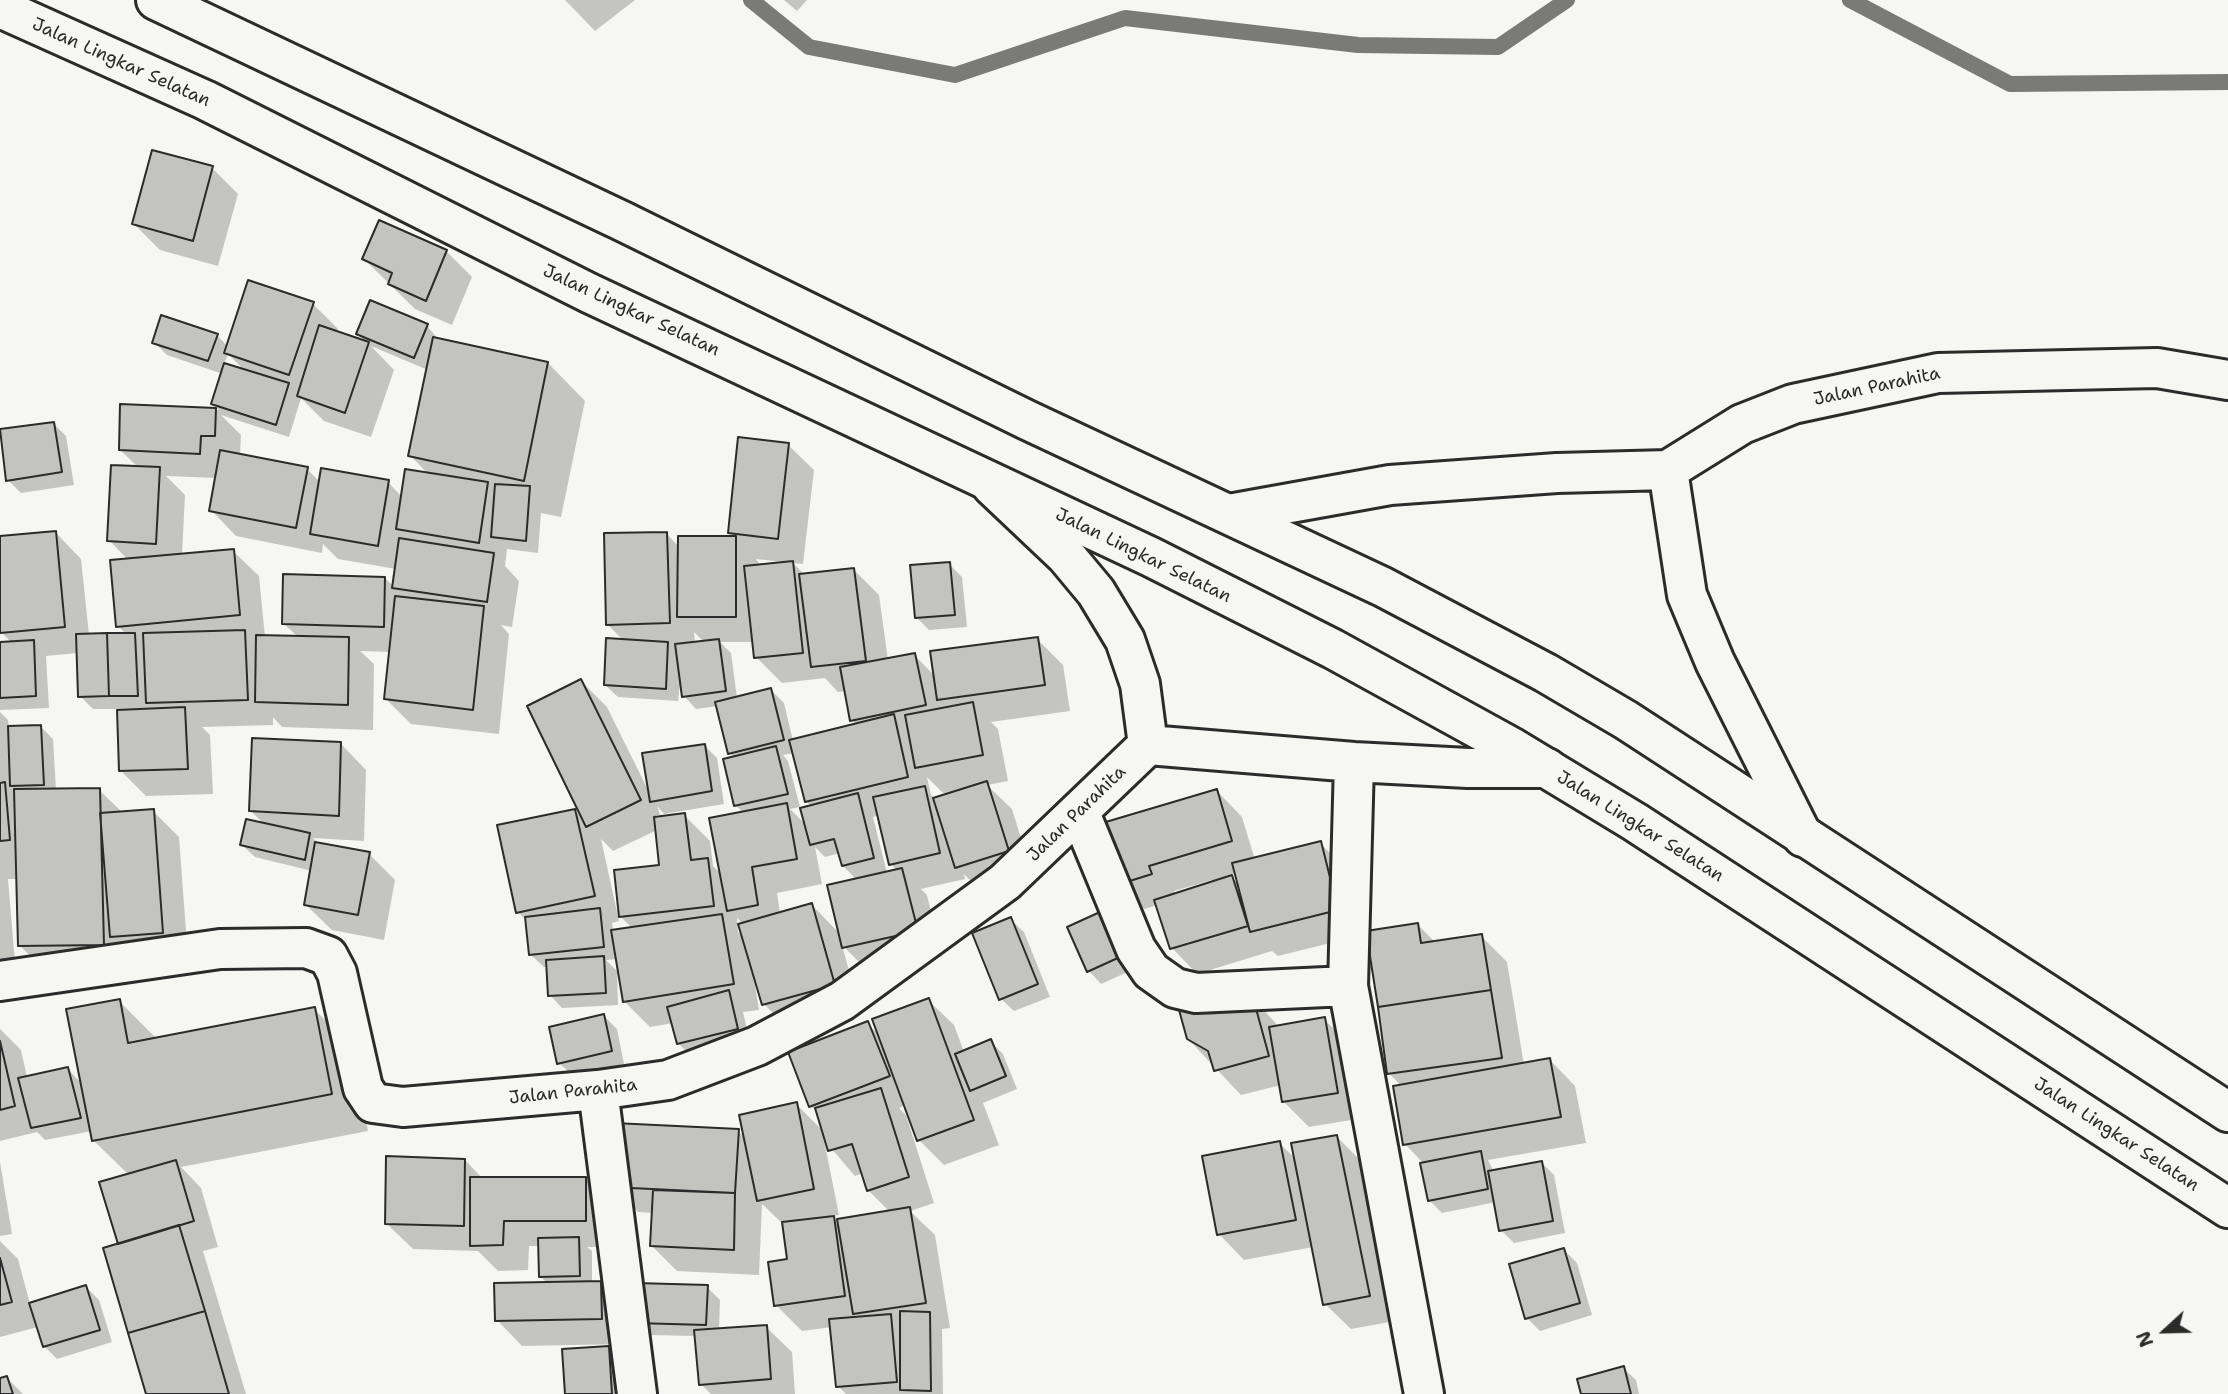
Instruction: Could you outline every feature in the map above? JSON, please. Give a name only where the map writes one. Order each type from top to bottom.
[{"type":"main road","points":[[156,0],[622,220],[1027,420],[1383,587],[1546,673],[1626,720],[2228,1112]]},
{"type":"main road","name":"Jalan Lingkar Selatan","points":[[0,8],[205,100],[589,293],[991,485],[1151,557],[1333,649],[1547,768],[1635,822],[2228,1208]]},
{"type":"main road","name":"Jalan Parahita","points":[[1228,514],[1390,485],[1668,470],[1742,424],[1793,404],[1938,373],[2157,368],[2228,380]]},
{"type":"main road","points":[[1668,470],[1686,595],[1715,663],[1803,836]]},
{"type":"main road","points":[[991,485],[1066,556],[1096,592],[1125,640],[1140,684],[1149,745],[1354,762],[1468,768],[1547,768]]},
{"type":"main road","name":"Jalan Parahita","points":[[0,981],[220,949],[306,948],[328,956],[337,974],[363,1088],[373,1103],[403,1107],[598,1090],[668,1080],[757,1046],[842,1001],[1006,881],[1149,745]]},
{"type":"main road","points":[[1354,762],[1348,986],[1424,1394]]},
{"type":"main road","points":[[1080,813],[1136,949],[1151,971],[1175,988],[1196,992],[1348,986]]},
{"type":"main road","points":[[598,1090],[637,1394]]},
{"type":"building","points":[[152,150],[213,166],[193,241],[132,224]]},
{"type":"building","points":[[379,220],[447,250],[426,301],[388,284],[392,273],[362,259]]},
{"type":"building","points":[[248,280],[314,302],[289,375],[224,353]]},
{"type":"building","points":[[370,300],[428,324],[414,358],[356,334]]},
{"type":"building","points":[[161,315],[218,334],[208,361],[152,343]]},
{"type":"building","points":[[319,325],[369,342],[345,413],[297,396]]},
{"type":"building","points":[[433,337],[548,362],[524,481],[408,456]]},
{"type":"building","points":[[224,363],[289,383],[276,425],[211,404]]},
{"type":"building","points":[[120,404],[216,408],[215,436],[201,436],[200,454],[119,450]]},
{"type":"building","points":[[54,422],[62,472],[6,481],[0,429]]},
{"type":"building","points":[[738,437],[789,443],[778,539],[728,533]]},
{"type":"building","points":[[220,450],[308,467],[296,528],[209,511]]},
{"type":"building","points":[[111,465],[160,467],[156,544],[107,541]]},
{"type":"building","points":[[321,468],[389,480],[378,546],[310,534]]},
{"type":"building","points":[[405,469],[488,482],[479,543],[396,529]]},
{"type":"building","points":[[495,484],[530,486],[526,541],[491,537]]},
{"type":"building","points":[[56,531],[65,627],[0,633],[0,536]]},
{"type":"building","points":[[667,532],[670,623],[606,625],[604,533]]},
{"type":"building","points":[[678,536],[736,536],[736,617],[677,617]]},
{"type":"building","points":[[399,538],[494,553],[487,602],[392,588]]},
{"type":"building","points":[[234,549],[240,615],[116,627],[110,560]]},
{"type":"building","points":[[793,561],[803,653],[754,658],[744,566]]},
{"type":"building","points":[[950,562],[955,615],[915,618],[910,565]]},
{"type":"building","points":[[854,568],[866,661],[811,667],[799,574]]},
{"type":"building","points":[[283,574],[385,577],[384,627],[282,624]]},
{"type":"building","points":[[395,596],[484,606],[473,710],[384,699]]},
{"type":"building","points":[[245,630],[248,700],[146,703],[143,633]]},
{"type":"building","points":[[107,633],[135,633],[138,696],[109,696]]},
{"type":"building","points":[[107,633],[109,696],[78,697],[76,634]]},
{"type":"building","points":[[256,635],[349,637],[348,705],[255,702]]},
{"type":"building","points":[[1038,637],[1045,685],[937,700],[930,651]]},
{"type":"building","points":[[606,638],[668,642],[666,689],[604,685]]},
{"type":"building","points":[[719,639],[726,691],[682,697],[675,644]]},
{"type":"building","points":[[34,640],[36,696],[0,698],[0,642]]},
{"type":"building","points":[[915,653],[926,705],[850,721],[840,667]]},
{"type":"building","points":[[581,679],[641,800],[586,827],[527,706]]},
{"type":"building","points":[[771,688],[784,740],[728,754],[715,702]]},
{"type":"building","points":[[973,702],[983,755],[915,768],[905,715]]},
{"type":"building","points":[[185,707],[188,769],[119,771],[117,710]]},
{"type":"building","points":[[894,714],[908,777],[805,802],[789,740]]},
{"type":"building","points":[[41,725],[44,785],[10,786],[8,726]]},
{"type":"building","points":[[252,738],[341,742],[339,816],[249,811]]},
{"type":"building","points":[[705,744],[712,791],[650,802],[642,753]]},
{"type":"building","points":[[776,746],[788,794],[734,806],[723,759]]},
{"type":"building","points":[[987,781],[1009,851],[955,868],[933,798]]},
{"type":"building","points":[[5,782],[10,840],[0,841],[0,783]]},
{"type":"building","points":[[925,786],[940,853],[889,865],[873,797]]},
{"type":"building","points":[[100,788],[104,945],[18,946],[14,789]]},
{"type":"building","points":[[1217,789],[1232,841],[1149,866],[1152,874],[1117,885],[1099,824]]},
{"type":"building","points":[[858,793],[874,858],[842,866],[834,839],[810,845],[800,808]]},
{"type":"building","points":[[787,803],[797,859],[752,867],[758,905],[727,911],[709,818]]},
{"type":"building","points":[[154,809],[163,933],[110,937],[100,813]]},
{"type":"building","points":[[575,809],[595,896],[516,913],[497,825]]},
{"type":"building","points":[[685,813],[691,860],[708,858],[714,906],[619,917],[614,870],[659,865],[654,817]]},
{"type":"building","points":[[246,819],[310,833],[305,860],[240,845]]},
{"type":"building","points":[[1321,841],[1338,910],[1250,932],[1232,863]]},
{"type":"building","points":[[315,842],[370,852],[358,915],[304,905]]},
{"type":"building","points":[[902,868],[918,931],[842,948],[827,885]]},
{"type":"building","points":[[1232,875],[1248,926],[1170,949],[1154,900]]},
{"type":"building","points":[[812,903],[835,985],[762,1005],[738,924]]},
{"type":"building","points":[[1111,907],[1131,952],[1087,972],[1067,927]]},
{"type":"building","points":[[600,908],[604,947],[529,955],[525,917]]},
{"type":"building","points":[[722,914],[734,984],[623,1002],[611,930]]},
{"type":"building","points":[[1011,917],[1038,984],[999,1000],[972,933]]},
{"type":"building","points":[[1418,923],[1421,943],[1482,934],[1491,990],[1378,1007],[1366,931]]},
{"type":"building","points":[[604,956],[606,993],[548,996],[546,960]]},
{"type":"building","points":[[729,990],[738,1029],[677,1044],[667,1007]]},
{"type":"building","points":[[1491,990],[1502,1058],[1387,1074],[1378,1007]]},
{"type":"building","points":[[1252,994],[1269,1056],[1214,1071],[1208,1051],[1187,1039],[1176,999]]},
{"type":"building","points":[[929,998],[974,1120],[917,1141],[872,1019]]},
{"type":"building","points":[[120,999],[128,1043],[315,1007],[332,1094],[92,1141],[66,1009]]},
{"type":"building","points":[[604,1014],[612,1051],[557,1064],[549,1027]]},
{"type":"building","points":[[1325,1017],[1338,1093],[1282,1102],[1269,1027]]},
{"type":"building","points":[[868,1021],[890,1076],[809,1107],[788,1052]]},
{"type":"building","points":[[991,1039],[1006,1076],[970,1091],[955,1054]]},
{"type":"building","points":[[0,1041],[15,1106],[0,1110]]},
{"type":"building","points":[[1550,1058],[1561,1117],[1403,1145],[1393,1086]]},
{"type":"building","points":[[68,1067],[81,1118],[31,1128],[18,1078]]},
{"type":"building","points":[[881,1088],[909,1177],[867,1191],[852,1144],[828,1151],[815,1108]]},
{"type":"building","points":[[797,1102],[814,1189],[757,1201],[739,1115]]},
{"type":"building","points":[[614,1123],[739,1129],[735,1193],[610,1187]]},
{"type":"building","points":[[1337,1135],[1370,1296],[1323,1305],[1291,1143]]},
{"type":"building","points":[[1280,1141],[1296,1220],[1217,1235],[1202,1156]]},
{"type":"building","points":[[1481,1151],[1488,1189],[1428,1201],[1420,1163]]},
{"type":"building","points":[[386,1156],[465,1159],[464,1226],[385,1224]]},
{"type":"building","points":[[176,1160],[194,1221],[118,1244],[99,1182]]},
{"type":"building","points":[[1542,1161],[1553,1221],[1499,1231],[1488,1171]]},
{"type":"building","points":[[470,1177],[586,1177],[586,1221],[504,1221],[503,1245],[470,1246]]},
{"type":"building","points":[[653,1190],[735,1193],[734,1250],[650,1246]]},
{"type":"building","points":[[910,1207],[926,1303],[853,1314],[837,1219]]},
{"type":"building","points":[[834,1216],[845,1296],[774,1306],[768,1262],[787,1259],[782,1222]]},
{"type":"building","points":[[179,1225],[205,1311],[128,1333],[103,1248]]},
{"type":"building","points":[[579,1237],[580,1276],[539,1277],[538,1238]]},
{"type":"building","points":[[1564,1248],[1580,1303],[1525,1319],[1509,1264]]},
{"type":"building","points":[[0,1258],[12,1302],[0,1305]]},
{"type":"building","points":[[601,1281],[602,1319],[495,1321],[494,1283]]},
{"type":"building","points":[[636,1283],[708,1285],[706,1325],[635,1323]]},
{"type":"building","points":[[86,1285],[100,1330],[43,1347],[29,1303]]},
{"type":"building","points":[[205,1311],[229,1394],[146,1394],[128,1333]]},
{"type":"building","points":[[900,1311],[930,1312],[931,1391],[900,1390]]},
{"type":"building","points":[[891,1314],[897,1382],[836,1387],[829,1319]]},
{"type":"building","points":[[767,1325],[771,1379],[699,1385],[694,1330]]},
{"type":"building","points":[[609,1346],[612,1394],[565,1394],[562,1349]]},
{"type":"building","points":[[1624,1366],[1631,1394],[1581,1394],[1577,1379]]},
{"type":"building","points":[[7,1376],[13,1394],[0,1394],[0,1378]]},
{"type":"waterway","points":[[751,0],[809,47],[955,75],[1125,18],[1358,45],[1498,47],[1567,0]]},
{"type":"waterway","points":[[1850,0],[2010,84],[2228,82]]}]
